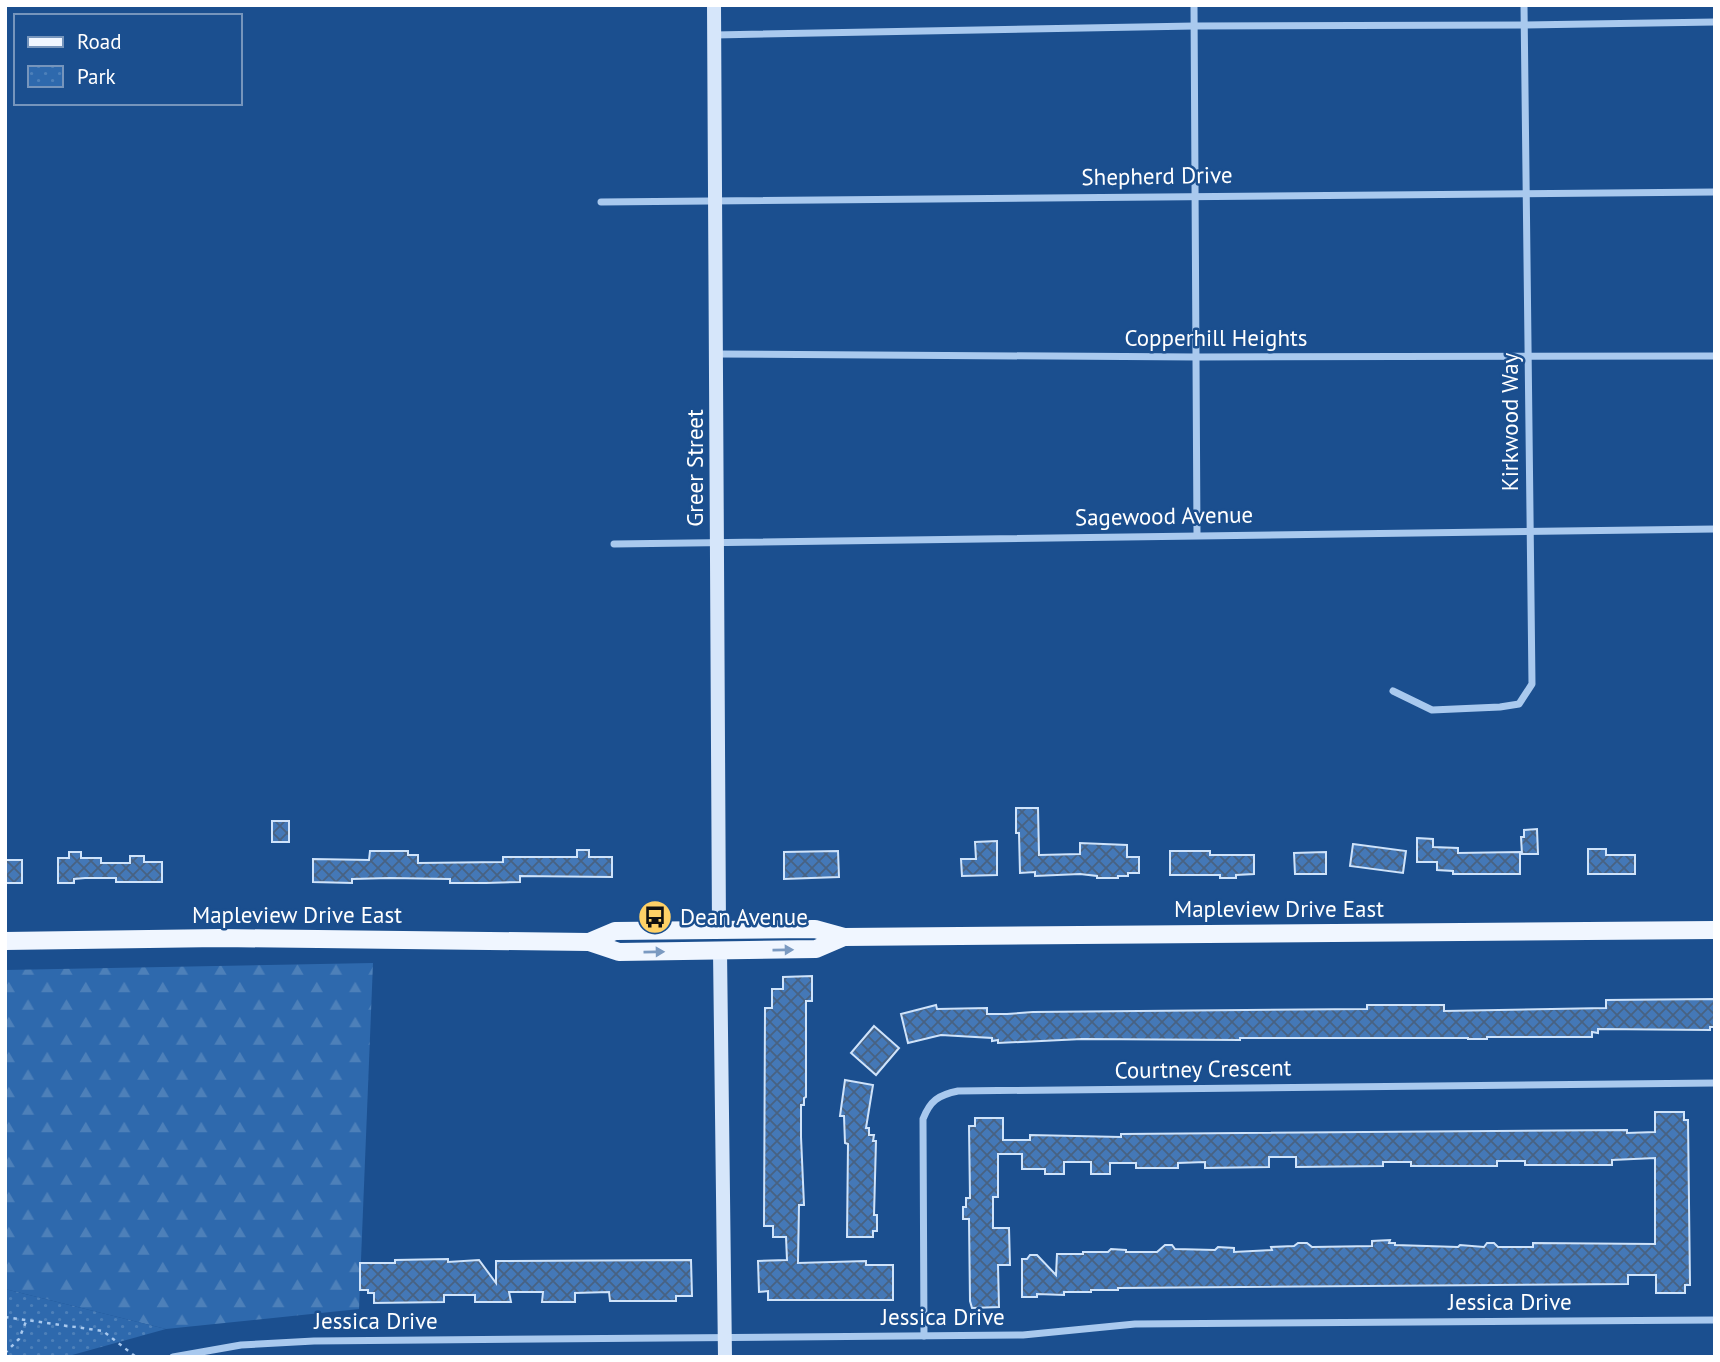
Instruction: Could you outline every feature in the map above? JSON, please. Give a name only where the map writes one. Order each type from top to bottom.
[{"type":"main road","name":"Mapleview Drive East","points":[[589,942],[615,931],[815,929],[844,936],[1715,930]]},
{"type":"main road","name":"Mapleview Drive East","points":[[5,941],[220,938],[589,942],[619,952],[816,949],[844,936]]},
{"type":"street","name":"Greer Street","points":[[714,5],[719,930]]},
{"type":"street","points":[[1194,5],[1197,535]]},
{"type":"street","name":"Kirkwood Way","points":[[1393,691],[1433,709],[1519,704],[1532,684],[1524,5]]},
{"type":"street","points":[[715,36],[1194,26],[1715,22]]},
{"type":"street","name":"Shepherd Drive","points":[[601,202],[1715,192]]},
{"type":"street","name":"Copperhill Heights","points":[[717,354],[1715,356]]},
{"type":"street","name":"Sagewood Avenue","points":[[614,544],[1715,529]]},
{"type":"street","points":[[720,951],[725,1357]]},
{"type":"street","name":"Courtney Crescent","points":[[924,1336],[923,1119],[936,1098],[946,1094],[958,1091],[1715,1083]]},
{"type":"street","name":"Jessica Drive","points":[[173,1357],[229,1347],[289,1341],[1023,1335],[1135,1324],[1715,1320]]},
{"type":"path","points":[[5,1317],[103,1331],[136,1357]]},
{"type":"path","points":[[5,1353],[19,1339],[27,1319]]},
{"type":"green space","points":[[373,963],[359,1309],[166,1329],[5,1289],[5,970]]},
{"type":"green space","points":[[5,1289],[166,1329],[65,1357],[5,1357]]},
{"type":"building","points":[[1016,808],[1038,808],[1039,855],[1080,854],[1080,843],[1127,845],[1127,857],[1139,857],[1139,873],[1128,873],[1128,876],[1118,878],[1097,878],[1080,874],[1035,876],[1035,872],[1020,873]]},
{"type":"building","points":[[272,821],[289,821],[289,842],[272,842]]},
{"type":"building","points":[[1537,829],[1538,854],[1522,854],[1521,837],[1524,837],[1524,830]]},
{"type":"building","points":[[1417,838],[1433,839],[1433,847],[1458,848],[1458,853],[1520,852],[1520,874],[1453,874],[1453,871],[1437,870],[1437,862],[1417,862]]},
{"type":"building","points":[[997,841],[997,875],[962,876],[961,859],[976,859],[975,842]]},
{"type":"building","points":[[1353,844],[1406,851],[1403,873],[1350,866]]},
{"type":"building","points":[[1588,849],[1606,849],[1606,855],[1635,855],[1635,874],[1588,874]]},
{"type":"building","points":[[577,850],[589,850],[589,857],[612,857],[612,877],[520,876],[520,882],[486,883],[450,883],[450,879],[390,878],[352,879],[352,883],[313,882],[313,859],[369,860],[370,851],[408,851],[408,855],[418,855],[418,863],[503,862],[503,857],[577,857]]},
{"type":"building","points":[[838,851],[839,877],[784,879],[784,852]]},
{"type":"building","points":[[1170,851],[1254,855],[1254,874],[1236,875],[1236,878],[1220,878],[1220,875],[1170,875]]},
{"type":"building","points":[[69,852],[81,852],[81,858],[101,858],[101,863],[130,863],[130,856],[144,856],[144,862],[162,862],[162,882],[116,882],[116,878],[85,878],[74,879],[74,883],[58,883],[58,858],[69,858]]},
{"type":"building","points":[[1326,852],[1326,874],[1295,874],[1294,853]]},
{"type":"building","points":[[5,860],[22,860],[22,883],[5,883]]},
{"type":"building","points":[[812,976],[812,1001],[806,1001],[806,1097],[804,1105],[801,1105],[804,1205],[799,1205],[798,1263],[866,1261],[866,1265],[893,1265],[893,1300],[768,1300],[768,1291],[759,1292],[758,1261],[787,1260],[786,1237],[773,1237],[773,1226],[764,1226],[765,1008],[772,1008],[772,989],[783,989],[783,977]]},
{"type":"building","points":[[1715,999],[1715,1027],[1710,1027],[1710,1030],[1598,1029],[1598,1033],[1592,1032],[1592,1037],[1487,1039],[1082,1039],[998,1043],[998,1040],[992,1041],[992,1038],[941,1035],[908,1043],[901,1014],[936,1005],[937,1009],[987,1008],[987,1014],[1367,1009],[1367,1005],[1444,1005],[1444,1011],[1606,1008],[1606,1000]]},
{"type":"building","points":[[874,1026],[899,1048],[876,1075],[851,1053]]},
{"type":"building","points":[[845,1080],[873,1085],[866,1128],[869,1128],[869,1135],[874,1135],[873,1141],[876,1141],[874,1215],[877,1215],[877,1231],[873,1231],[873,1237],[847,1237],[848,1144],[845,1143],[844,1116],[840,1116]]},
{"type":"building","points":[[1655,1112],[1684,1112],[1684,1120],[1688,1120],[1690,1285],[1685,1285],[1685,1293],[1656,1293],[1656,1275],[1628,1275],[1628,1284],[1118,1288],[1022,1297],[1022,1259],[1027,1259],[1030,1255],[1037,1255],[1056,1275],[1057,1254],[1108,1252],[1111,1249],[1157,1252],[1165,1245],[1172,1245],[1175,1249],[1234,1248],[1234,1252],[1272,1250],[1271,1247],[1294,1246],[1298,1243],[1307,1243],[1312,1247],[1372,1246],[1372,1241],[1390,1240],[1389,1243],[1395,1245],[1458,1247],[1484,1247],[1487,1243],[1494,1243],[1498,1247],[1533,1247],[1533,1243],[1655,1244],[1655,1158],[1612,1160],[1612,1165],[1525,1165],[1525,1161],[1497,1161],[1497,1166],[1411,1166],[1411,1162],[1383,1162],[1383,1166],[1296,1167],[1296,1157],[1269,1157],[1269,1167],[1205,1168],[1205,1162],[1178,1163],[1178,1168],[1136,1168],[1136,1163],[1110,1163],[1110,1174],[1091,1174],[1091,1162],[1064,1162],[1064,1174],[1045,1174],[1045,1169],[1022,1169],[1022,1154],[998,1154],[998,1197],[993,1197],[993,1228],[1009,1228],[1010,1265],[998,1265],[999,1307],[972,1308],[970,1301],[969,1219],[963,1219],[963,1207],[966,1207],[966,1198],[970,1198],[969,1126],[975,1126],[975,1118],[1003,1118],[1003,1140],[1030,1140],[1030,1135],[1121,1137],[1121,1134],[1627,1130],[1627,1133],[1655,1132]]},
{"type":"building","points":[[448,1259],[448,1262],[479,1260],[496,1283],[496,1261],[691,1260],[692,1296],[676,1296],[676,1301],[610,1301],[609,1292],[575,1293],[575,1302],[542,1302],[543,1292],[509,1292],[511,1302],[475,1302],[475,1295],[444,1295],[444,1302],[374,1303],[374,1293],[360,1290],[360,1263]]},
{"type":"place","name":"Dean Avenue","points":[[655,917]]}]
